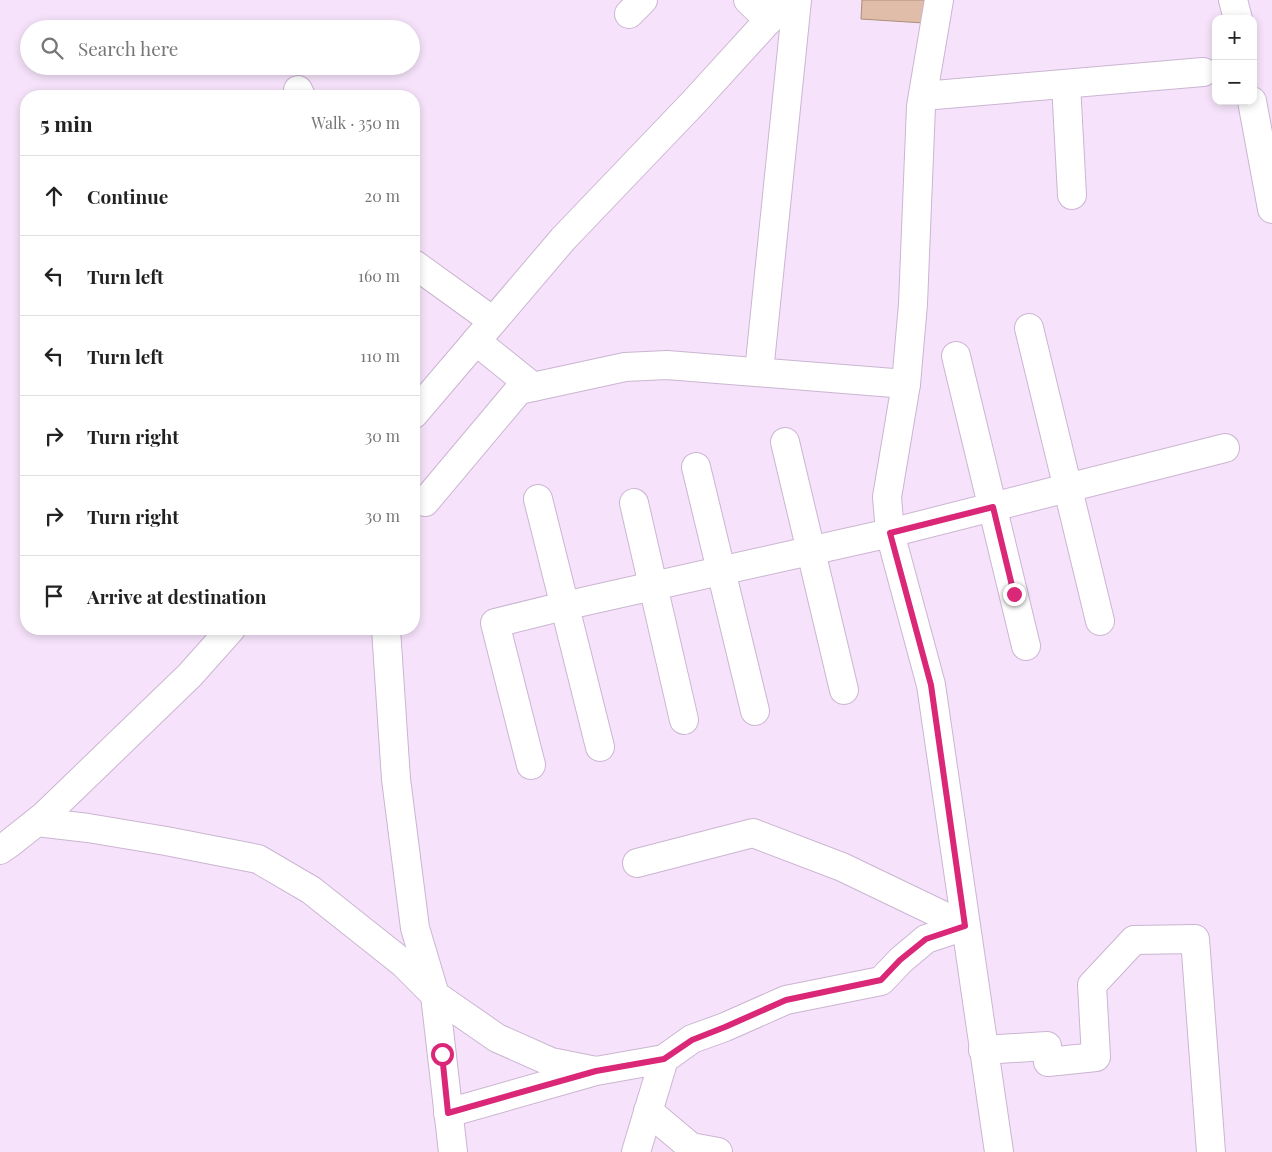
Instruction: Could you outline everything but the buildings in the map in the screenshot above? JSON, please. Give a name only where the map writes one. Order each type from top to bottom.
[{"type":"street","points":[[420,407],[563,239],[694,102],[778,10],[748,0]]},
{"type":"street","points":[[759,372],[797,0]]},
{"type":"street","points":[[939,0],[923,96],[913,304],[906,384],[887,497],[890,533],[931,685],[999,1152]]},
{"type":"street","points":[[1233,0],[1237,15]]},
{"type":"street","points":[[923,96],[1203,72]]},
{"type":"street","points":[[1066,84],[1072,196]]},
{"type":"street","points":[[1253,105],[1272,209]]},
{"type":"street","points":[[420,270],[485,331],[532,387]]},
{"type":"street","points":[[1029,328],[1100,621]]},
{"type":"street","points":[[956,356],[1026,646]]},
{"type":"street","points":[[425,502],[519,390],[625,367],[667,365],[906,384]]},
{"type":"street","points":[[785,442],[844,690]]},
{"type":"street","points":[[531,765],[495,624],[564,606],[890,533],[1225,448]]},
{"type":"street","points":[[696,467],[755,711]]},
{"type":"street","points":[[538,499],[600,747]]},
{"type":"street","points":[[634,503],[684,720]]},
{"type":"street","points":[[0,850],[37,822],[190,675],[227,635]]},
{"type":"street","points":[[386,635],[396,779],[415,928],[435,995],[453,1152]]},
{"type":"street","points":[[37,822],[147,838],[258,859],[311,890],[403,963],[435,995],[497,1038],[551,1062],[596,1071]]},
{"type":"street","points":[[637,863],[753,833],[842,867],[965,926]]},
{"type":"street","points":[[448,1113],[596,1071],[664,1059],[692,1040],[786,1000],[881,980],[900,960],[926,939],[965,926]]},
{"type":"street","points":[[984,1050],[1047,1046],[1048,1062],[1096,1057],[1092,985],[1134,940],[1195,939],[1211,1152]]},
{"type":"street","points":[[636,1152],[664,1059]]},
{"type":"street","points":[[648,1111],[692,1147],[718,1152]]},
{"type":"route","points":[[442,1054],[448,1113],[596,1071],[664,1059],[692,1040],[786,1000],[881,980],[900,960],[926,939],[965,926],[931,685],[890,533],[993,507],[1014,594]]}]
